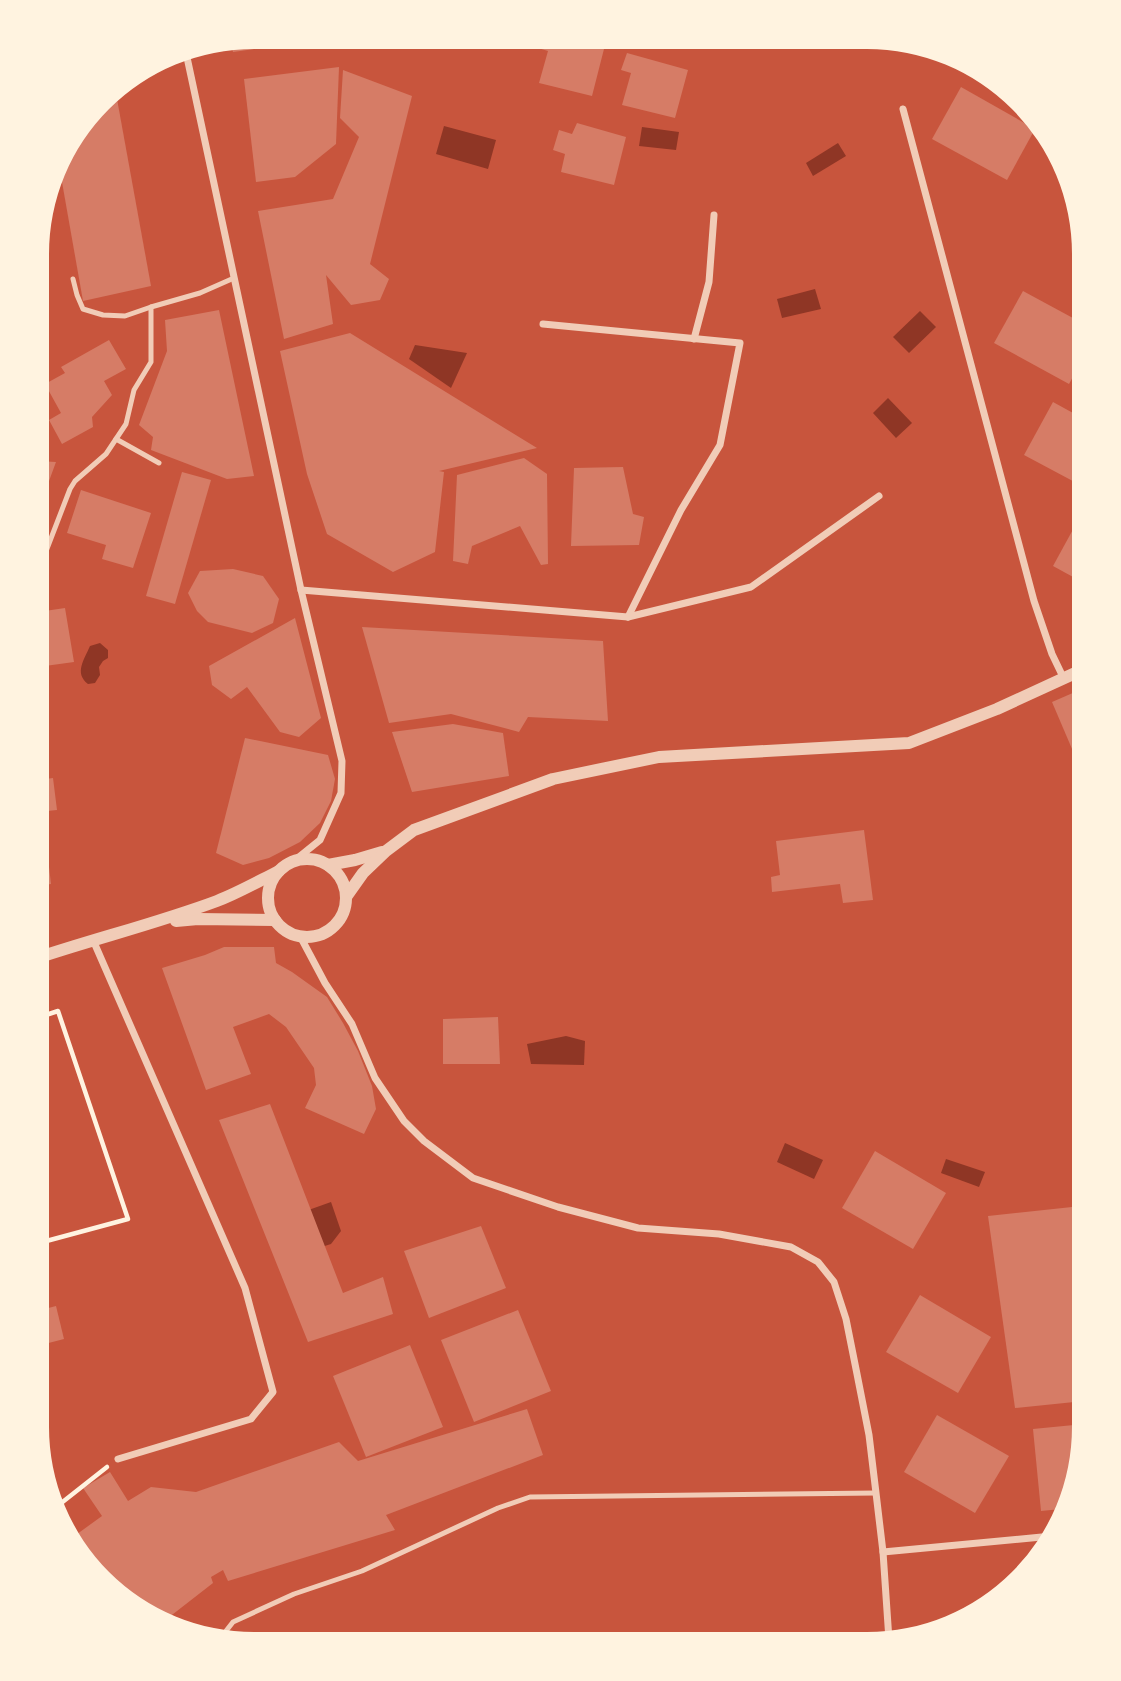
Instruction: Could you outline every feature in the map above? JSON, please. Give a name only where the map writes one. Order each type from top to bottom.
[{"type":"street","points":[[49,954],[158,922],[220,900],[279,871],[320,840],[341,793],[342,761],[301,590],[188,60]]},
{"type":"street","points":[[903,108],[1034,601],[1052,654],[1064,679]]},
{"type":"street","points":[[694,339],[709,282],[713,215]]},
{"type":"street","points":[[543,324],[740,343],[720,444],[681,510],[628,617]]},
{"type":"street","points":[[301,590],[628,617],[751,587],[879,496]]},
{"type":"street","points":[[346,897],[363,873],[414,830],[553,779],[659,757],[909,743],[997,709],[1072,675]]},
{"type":"street","points":[[328,864],[386,851]]},
{"type":"street","points":[[279,871],[268,895],[269,908],[275,920],[282,928],[300,936],[313,937],[324,933],[334,926],[346,907],[344,884],[338,873],[328,864],[317,860],[294,861]]},
{"type":"street","points":[[158,922],[198,919],[275,920]]},
{"type":"street","points":[[300,936],[325,983],[352,1024],[375,1078],[404,1121],[424,1141],[473,1178],[558,1207],[638,1228],[719,1234],[790,1247],[818,1262],[834,1282],[846,1319],[869,1435],[883,1552],[888,1630]]},
{"type":"street","points":[[93,940],[245,1288],[273,1392],[251,1419],[118,1459]]},
{"type":"street","points":[[883,1552],[1040,1537]]},
{"type":"lane","points":[[73,279],[76,295],[83,309],[103,315],[125,316],[200,293],[234,278]]},
{"type":"lane","points":[[49,543],[75,481],[106,454],[126,424],[134,390],[151,362],[151,307]]},
{"type":"lane","points":[[116,439],[159,463]]},
{"type":"lane","points":[[227,1630],[233,1622],[294,1594],[362,1572],[498,1508],[530,1497],[876,1493]]},
{"type":"path","points":[[49,1014],[58,1011],[128,1219],[49,1240]]},
{"type":"path","points":[[63,1501],[118,1459]]},
{"type":"shaded area","points":[[444,126],[496,140],[488,169],[436,154]]},
{"type":"shaded area","points":[[642,127],[679,132],[676,150],[639,146]]},
{"type":"shaded area","points":[[838,143],[846,156],[813,176],[806,163]]},
{"type":"shaded area","points":[[815,289],[821,309],[782,318],[777,299]]},
{"type":"shaded area","points":[[920,311],[936,327],[909,353],[893,337]]},
{"type":"shaded area","points":[[415,345],[467,353],[451,388],[409,359]]},
{"type":"shaded area","points":[[888,398],[912,423],[896,438],[873,413]]},
{"type":"shaded area","points":[[100,643],[108,650],[108,658],[99,667],[100,675],[95,683],[88,684],[82,675],[82,666],[90,646]]},
{"type":"shaded area","points":[[566,1036],[585,1041],[584,1065],[531,1064],[527,1044]]},
{"type":"shaded area","points":[[785,1143],[823,1160],[814,1179],[777,1162]]},
{"type":"shaded area","points":[[946,1159],[985,1172],[979,1187],[941,1173]]},
{"type":"shaded area","points":[[331,1202],[341,1231],[331,1244],[315,1249],[303,1212]]},
{"type":"building","points":[[541,49],[604,49],[592,96],[539,83],[548,51]]},
{"type":"building","points":[[627,53],[688,70],[675,118],[622,105],[631,73],[621,70]]},
{"type":"building","points":[[339,67],[336,144],[295,177],[256,182],[244,79]]},
{"type":"building","points":[[343,70],[412,96],[370,264],[389,279],[380,300],[351,305],[326,275],[333,324],[284,339],[258,211],[333,199],[359,137],[340,118]]},
{"type":"building","points":[[961,87],[1025,123],[1033,133],[1007,180],[932,139]]},
{"type":"building","points":[[117,102],[151,286],[83,301],[62,183],[76,151],[91,129]]},
{"type":"building","points":[[577,123],[626,137],[614,185],[561,172],[565,154],[553,150],[559,130],[572,134]]},
{"type":"building","points":[[1023,291],[1072,318],[1072,379],[1069,384],[994,343]]},
{"type":"building","points":[[219,310],[254,476],[227,479],[151,450],[153,437],[139,425],[167,351],[165,320]]},
{"type":"building","points":[[350,333],[537,448],[439,471],[444,472],[435,552],[393,572],[327,534],[307,474],[280,351]]},
{"type":"building","points":[[109,340],[126,369],[104,381],[112,395],[92,417],[93,427],[62,444],[49,420],[61,413],[49,391],[49,382],[65,373],[61,367]]},
{"type":"building","points":[[1053,402],[1072,412],[1072,481],[1024,455]]},
{"type":"building","points":[[524,458],[547,474],[548,564],[541,565],[520,526],[472,546],[468,564],[453,561],[457,475]]},
{"type":"building","points":[[49,462],[56,462],[49,481]]},
{"type":"building","points":[[623,467],[633,514],[644,517],[639,545],[571,546],[574,468]]},
{"type":"building","points":[[182,472],[211,480],[175,604],[146,596]]},
{"type":"building","points":[[81,490],[151,513],[133,568],[102,559],[106,545],[67,533]]},
{"type":"building","points":[[1072,531],[1072,576],[1053,566]]},
{"type":"building","points":[[233,569],[263,576],[279,599],[273,623],[252,633],[208,622],[197,611],[188,593],[200,571]]},
{"type":"building","points":[[65,608],[74,662],[49,665],[49,610]]},
{"type":"building","points":[[295,618],[321,718],[299,737],[280,732],[247,687],[231,699],[212,685],[209,666]]},
{"type":"building","points":[[362,627],[603,641],[608,721],[528,717],[519,732],[451,714],[389,723]]},
{"type":"building","points":[[1072,693],[1072,749],[1052,702]]},
{"type":"building","points":[[453,724],[503,733],[509,776],[412,792],[392,732]]},
{"type":"building","points":[[245,738],[328,755],[335,779],[331,801],[320,823],[300,842],[269,858],[243,865],[216,853]]},
{"type":"building","points":[[53,778],[57,810],[49,811],[49,779]]},
{"type":"building","points":[[864,830],[873,900],[843,903],[840,884],[772,892],[771,877],[780,875],[776,841]]},
{"type":"building","points":[[224,947],[274,947],[276,963],[327,997],[358,1051],[372,1086],[376,1109],[364,1134],[305,1108],[316,1085],[314,1068],[286,1027],[269,1014],[233,1027],[251,1074],[206,1090],[162,968]]},
{"type":"building","points":[[498,1017],[500,1064],[443,1064],[443,1019]]},
{"type":"building","points":[[270,1104],[343,1293],[383,1277],[393,1314],[308,1342],[219,1120]]},
{"type":"building","points":[[875,1151],[946,1193],[913,1249],[842,1208]]},
{"type":"building","points":[[1072,1207],[1072,1402],[1015,1408],[988,1216]]},
{"type":"building","points":[[481,1226],[506,1288],[429,1318],[404,1251]]},
{"type":"building","points":[[920,1295],[991,1337],[958,1393],[886,1352]]},
{"type":"building","points":[[56,1306],[64,1339],[49,1343],[49,1308]]},
{"type":"building","points":[[518,1310],[551,1391],[474,1422],[441,1340]]},
{"type":"building","points":[[410,1345],[443,1427],[366,1457],[333,1376]]},
{"type":"building","points":[[527,1409],[543,1455],[386,1515],[395,1530],[228,1581],[223,1570],[211,1577],[213,1583],[172,1615],[129,1590],[91,1552],[78,1533],[102,1516],[83,1488],[110,1472],[128,1501],[151,1487],[196,1492],[339,1442],[358,1461]]},
{"type":"building","points":[[937,1415],[1009,1456],[975,1513],[904,1472]]},
{"type":"building","points":[[1072,1425],[1068,1467],[1054,1510],[1041,1511],[1033,1429]]}]
